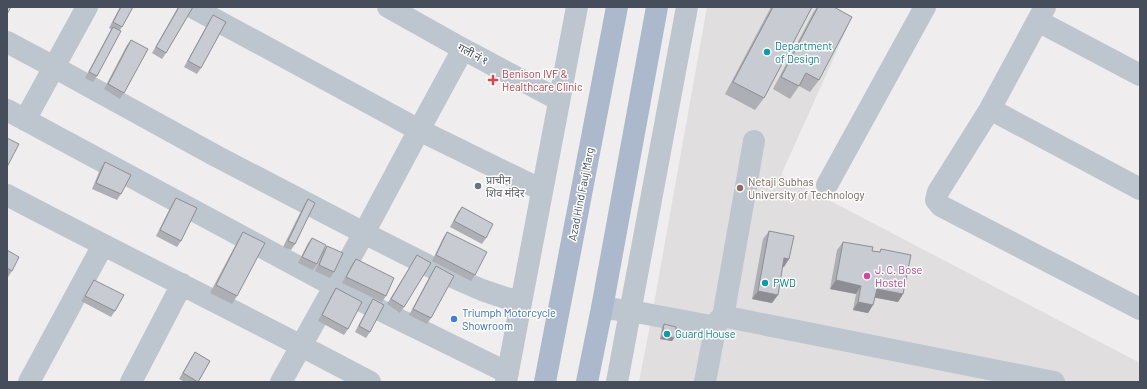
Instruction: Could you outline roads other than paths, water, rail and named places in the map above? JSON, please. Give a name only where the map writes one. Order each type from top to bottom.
[{"type":"main road","name":"Azad Hind Fauj Marg","points":[[545,382],[617,7]]},
{"type":"main road","points":[[587,382],[657,7]]},
{"type":"street","points":[[87,7],[54,67],[16,115],[334,286],[335,288],[507,377],[559,100],[572,9]]},
{"type":"street","points":[[192,7],[419,130],[542,190]]},
{"type":"street","name":"गली नं १","points":[[388,7],[559,100]]},
{"type":"street","points":[[617,382],[687,7]]},
{"type":"street","points":[[828,185],[925,7]]},
{"type":"street","points":[[1140,75],[1042,14],[990,109],[938,192],[936,200],[941,206],[1140,309]]},
{"type":"street","points":[[7,42],[216,156],[364,233],[441,272],[482,290],[521,303]]},
{"type":"street","points":[[281,382],[364,233],[463,49]]},
{"type":"street","points":[[990,109],[1140,189]]},
{"type":"street","points":[[705,382],[719,322],[754,141]]},
{"type":"street","points":[[7,195],[301,345],[370,382]]},
{"type":"street","points":[[29,382],[103,245]]},
{"type":"street","points":[[131,382],[182,284]]},
{"type":"street","points":[[602,308],[719,322],[727,317],[1054,382]]},
{"type":"place","name":"Department of Design","points":[[767,52]]},
{"type":"place","name":"Benison IVF & Healthcare Clinic","points":[[493,80]]},
{"type":"place","name":"प्राचीन शिव मंदिर","points":[[478,186]]},
{"type":"place","name":"Netaji Subhas University of Technology","points":[[740,188]]},
{"type":"place","name":"J. C. Bose Hostel","points":[[867,276]]},
{"type":"place","name":"PWD","points":[[765,283]]},
{"type":"place","name":"Triumph Motorcycle Showroom","points":[[454,319]]},
{"type":"place","name":"Guard House","points":[[667,334]]}]
